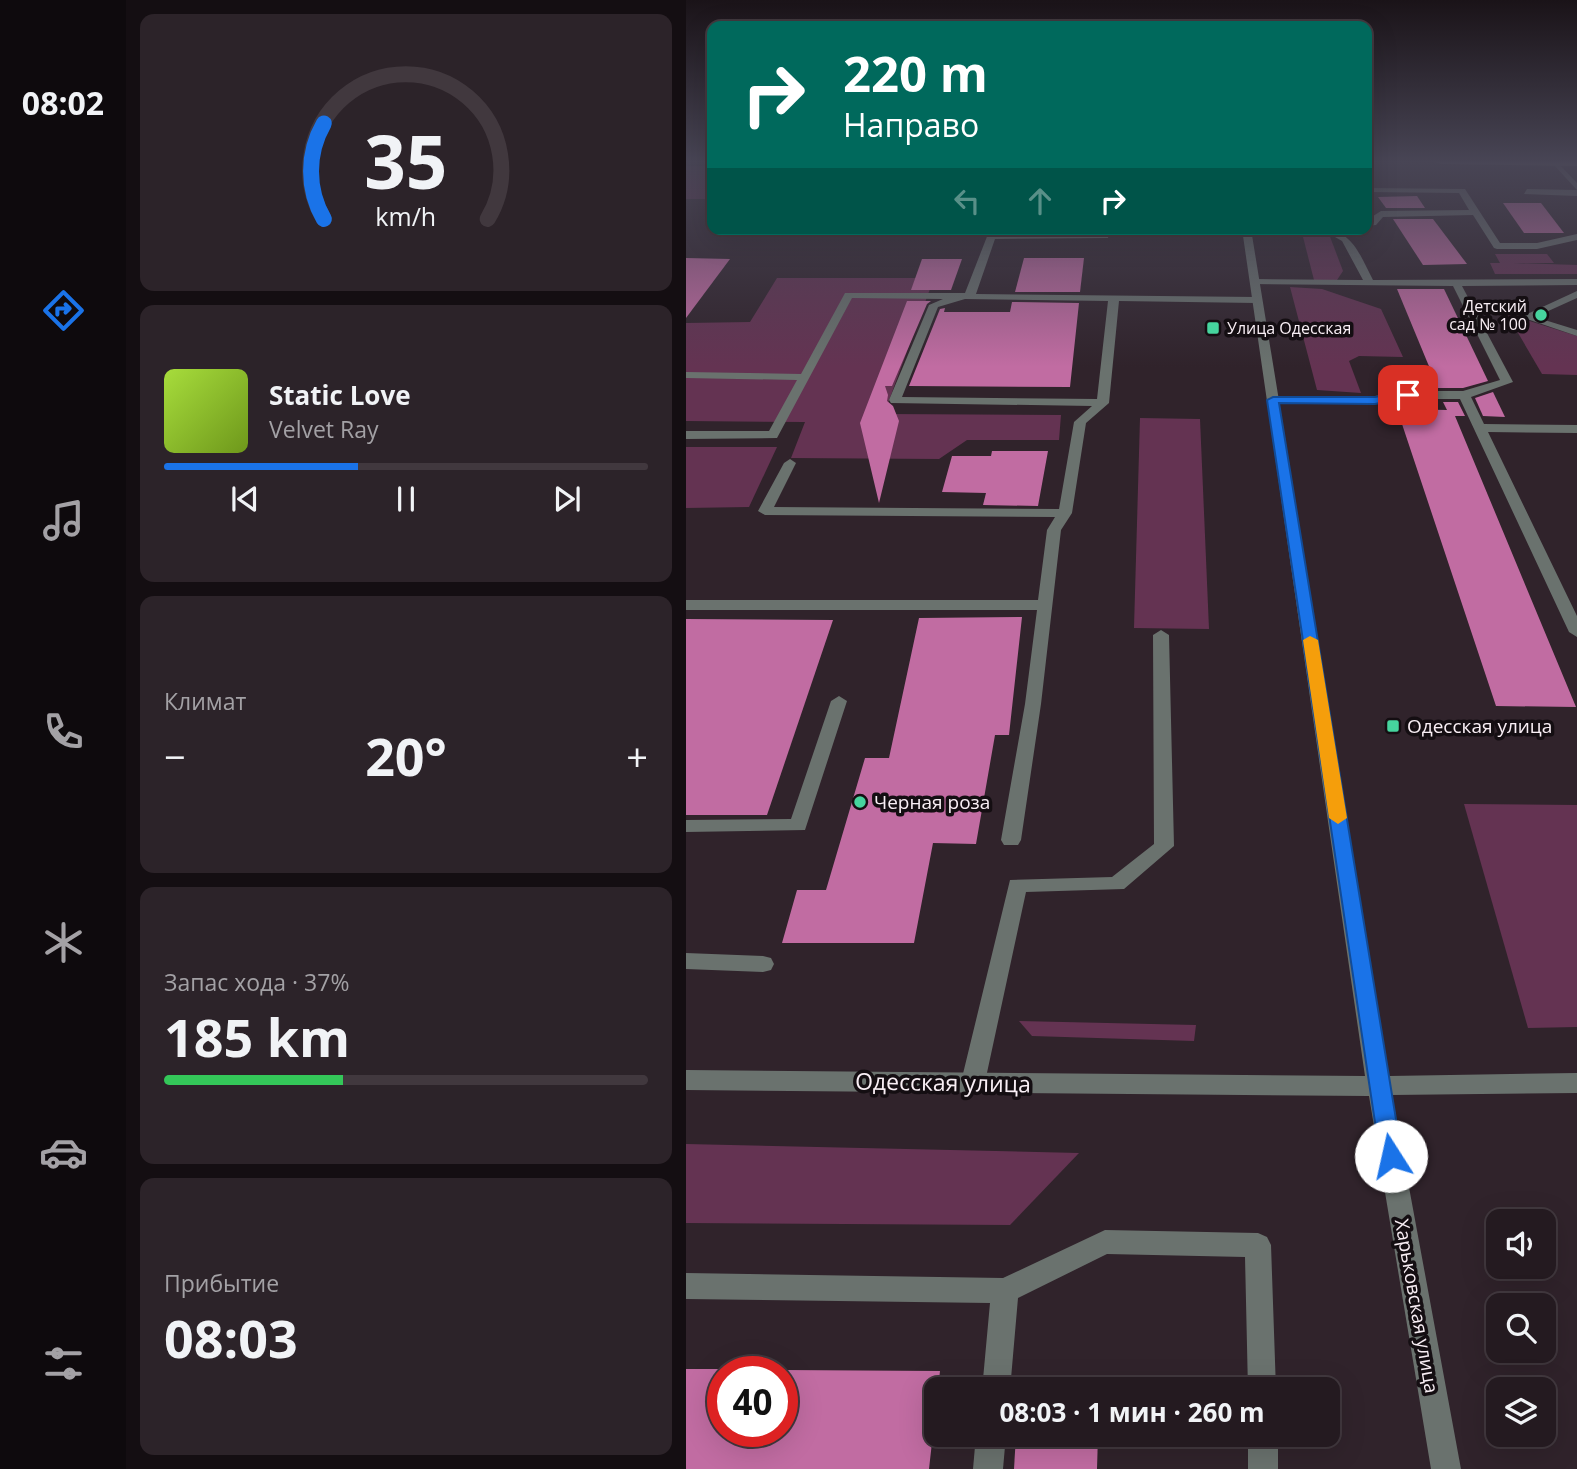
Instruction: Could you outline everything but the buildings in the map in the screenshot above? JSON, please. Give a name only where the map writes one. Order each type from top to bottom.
[{"type":"street","points":[[1487,231],[1497,246],[1537,246],[1577,237]]},
{"type":"street","points":[[970,295],[991,236],[1105,235]]},
{"type":"street","name":"Харьковская улица","points":[[1247,235],[1378,1086],[1446,1469]]},
{"type":"street","points":[[1338,235],[1346,239],[1370,283]]},
{"type":"street","points":[[1254,282],[1577,282]]},
{"type":"street","points":[[1273,400],[1375,400],[1408,395],[1464,395],[1507,382],[1456,283]]},
{"type":"street","points":[[1507,283],[1563,300]]},
{"type":"street","points":[[1577,294],[1526,317],[1577,333]]},
{"type":"street","points":[[686,435],[773,435],[849,295],[1256,300]]},
{"type":"street","points":[[970,295],[934,305],[895,400],[1103,403]]},
{"type":"street","points":[[1012,840],[1054,530],[1065,513],[1080,422],[1103,403],[1114,298]]},
{"type":"street","points":[[686,375],[804,376]]},
{"type":"street","points":[[1464,395],[1577,632]]},
{"type":"street","points":[[1480,428],[1577,429]]},
{"type":"street","points":[[790,463],[765,511],[1065,513]]},
{"type":"street","points":[[686,605],[1045,605]]},
{"type":"street","points":[[973,1082],[1017,885],[1117,884],[1164,846],[1161,635]]},
{"type":"street","points":[[686,825],[799,825],[839,701]]},
{"type":"street","points":[[686,961],[763,964]]},
{"type":"street","name":"Одесская улица","points":[[686,1080],[1378,1086],[1577,1083]]},
{"type":"street","points":[[686,1286],[1005,1291],[1105,1242],[1258,1245],[1262,1377]]},
{"type":"street","points":[[997,1377],[1005,1291]]},
{"type":"street","points":[[988,1469],[990,1447]]},
{"type":"street","points":[[1263,1447],[1263,1469]]},
{"type":"shaded area","points":[[1303,235],[1329,235],[1343,271],[1337,280],[1314,280]]},
{"type":"shaded area","points":[[1495,254],[1547,254],[1554,263],[1513,263],[1577,265],[1577,274],[1495,274],[1490,263],[1500,263]]},
{"type":"shaded area","points":[[777,278],[934,278],[884,414],[1061,415],[1059,440],[967,440],[939,459],[791,458],[805,422],[686,421],[686,323],[750,322]]},
{"type":"shaded area","points":[[1290,287],[1322,289],[1381,309],[1403,357],[1359,356],[1349,361],[1361,393],[1317,390]]},
{"type":"shaded area","points":[[1507,314],[1577,336],[1577,375],[1542,374]]},
{"type":"shaded area","points":[[1140,418],[1200,419],[1209,629],[1134,628]]},
{"type":"shaded area","points":[[686,447],[777,447],[749,507],[686,508]]},
{"type":"shaded area","points":[[1464,804],[1577,805],[1577,1027],[1528,1028]]},
{"type":"shaded area","points":[[1019,1021],[1196,1025],[1194,1041],[1032,1036]]},
{"type":"shaded area","points":[[686,1144],[1079,1153],[1010,1225],[686,1223]]},
{"type":"slow traffic","points":[[1310,640],[1338,818]]},
{"type":"place","name":"Детский сад № 100","points":[[1541,315]]},
{"type":"place","name":"Улица Одесская","points":[[1213,328]]},
{"type":"place","name":"Одесская улица","points":[[1393,726]]},
{"type":"place","name":"Черная роза","points":[[860,802]]},
{"type":"route","points":[[1391,1156],[1273,400],[1375,400],[1408,395]]}]
